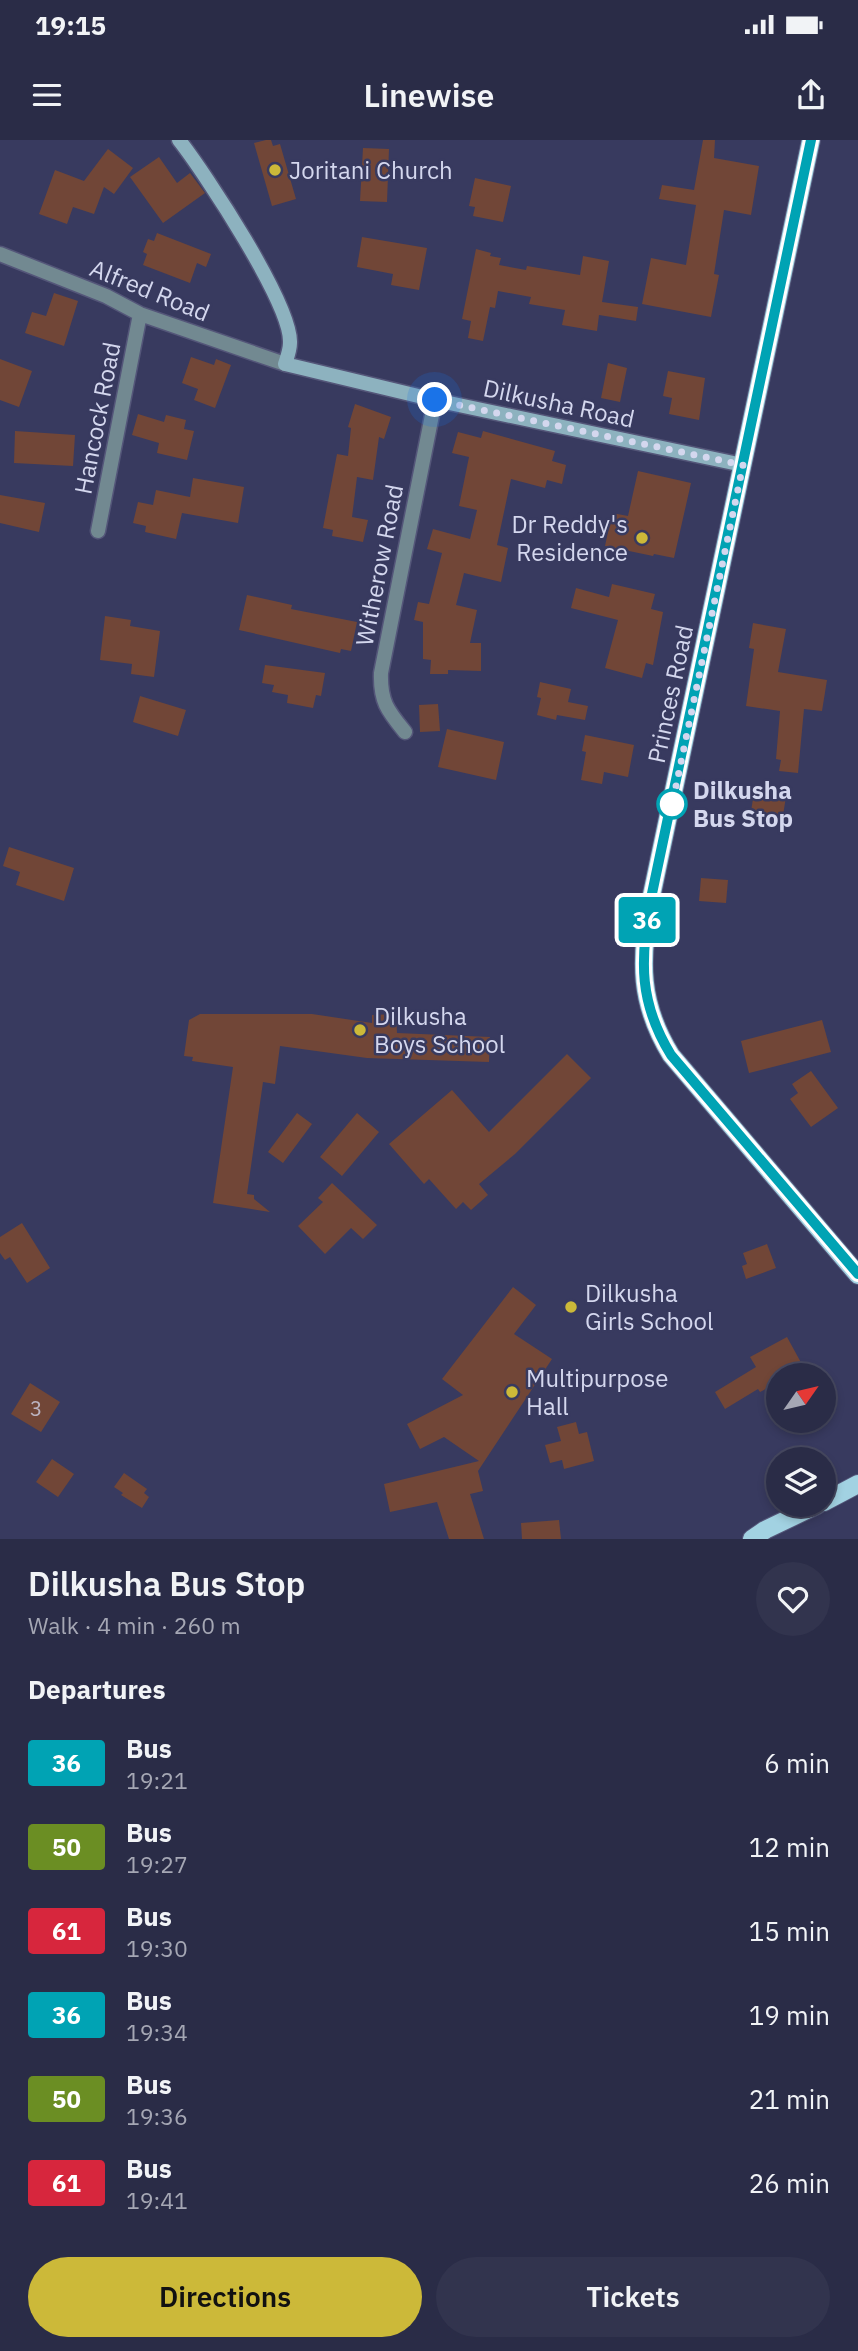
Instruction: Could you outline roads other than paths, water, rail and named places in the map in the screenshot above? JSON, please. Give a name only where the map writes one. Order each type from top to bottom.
[{"type":"main road","name":"Princes Road","points":[[811,140],[650,903],[645,935],[645,989],[658,1034],[671,1055],[858,1275]]},
{"type":"main road","points":[[836,1496],[858,1485]]},
{"type":"main road","points":[[752,1539],[792,1517]]},
{"type":"street","points":[[179,140],[199,166],[271,285],[288,328],[290,343],[285,364]]},
{"type":"street","name":"Alfred Road","points":[[0,254],[106,296],[140,314],[285,364]]},
{"type":"street","name":"Hancock Road","points":[[98,531],[140,314]]},
{"type":"street","name":"Dilkusha Road","points":[[285,364],[435,400],[743,465]]},
{"type":"street","name":"Witherow Road","points":[[405,732],[386,709],[380,692],[381,673],[435,400]]},
{"type":"place","name":"Joritani Church","points":[[275,170]]},
{"type":"place","name":"Dr Reddy's Residence","points":[[642,538]]},
{"type":"place","name":"Dilkusha Bus Stop","points":[[672,804]]},
{"type":"place","name":"Dilkusha Boys School","points":[[360,1030]]},
{"type":"place","name":"Dilkusha Girls School","points":[[571,1307]]},
{"type":"place","name":"Multipurpose Hall","points":[[512,1392]]}]
